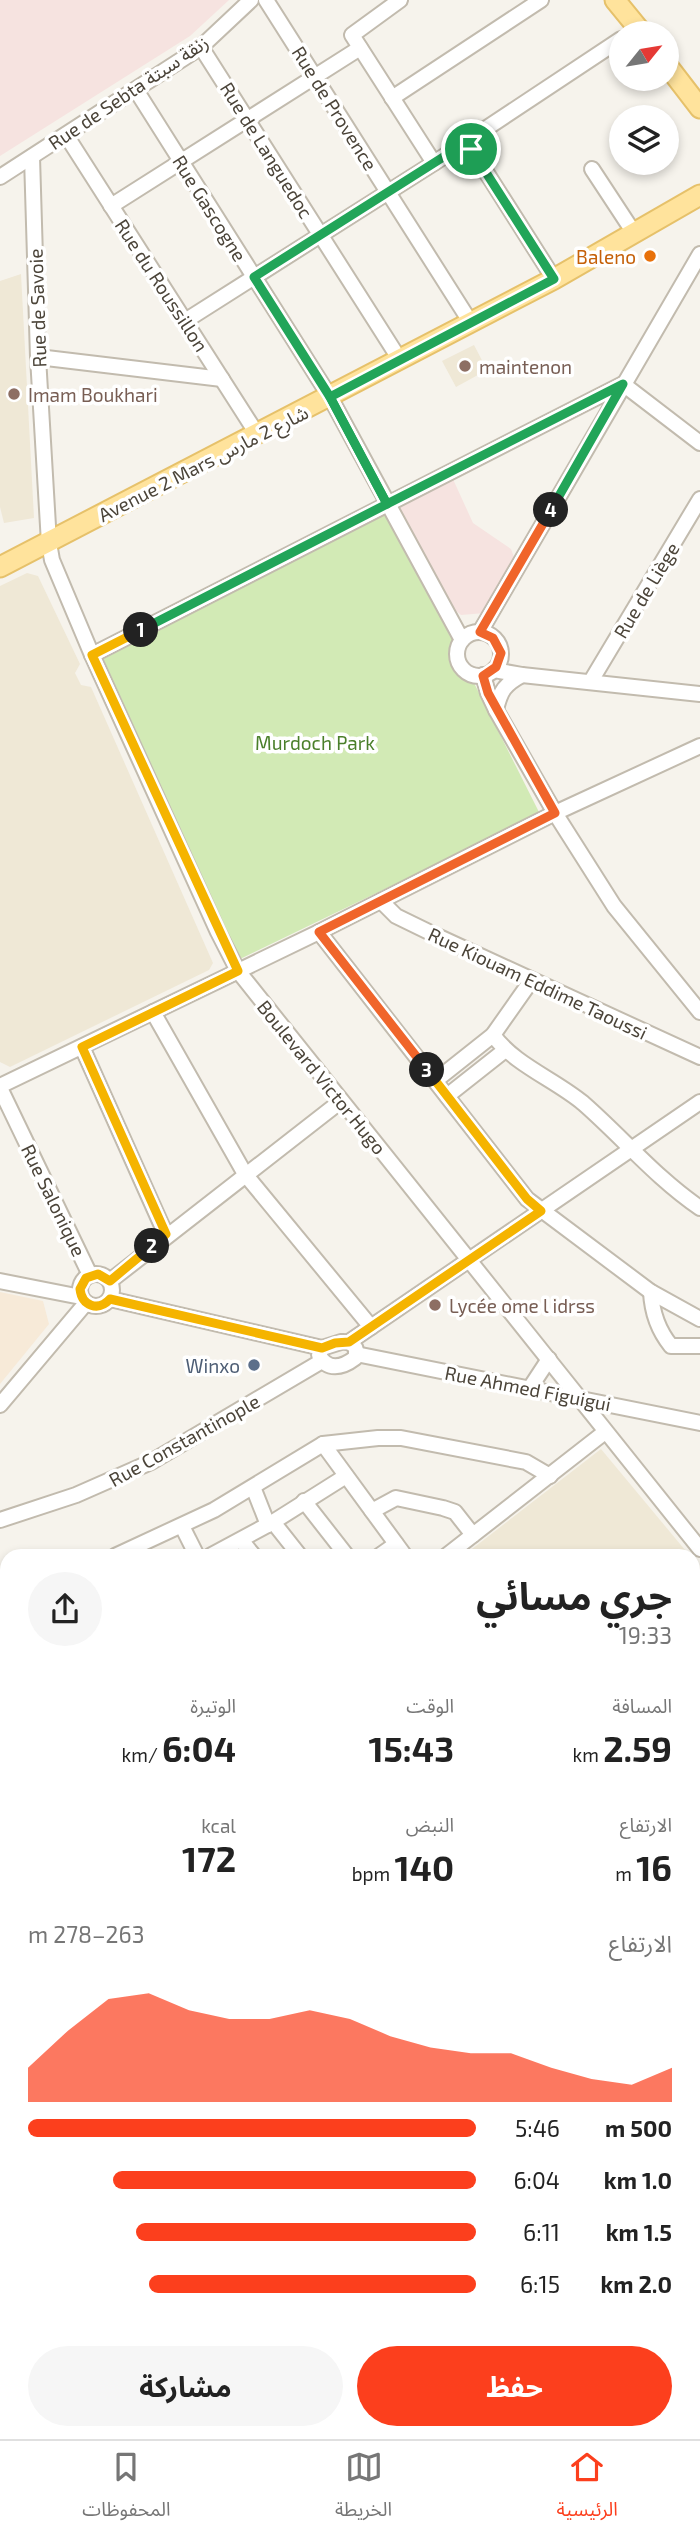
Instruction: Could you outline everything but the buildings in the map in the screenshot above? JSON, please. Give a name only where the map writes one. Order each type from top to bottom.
[{"type":"main road","points":[[616,0],[627,21]]},
{"type":"main road","points":[[679,81],[700,108]]},
{"type":"main road","name":"Avenue 2 Mars شارع 2 مارس","points":[[0,567],[554,279],[700,195]]},
{"type":"street","name":"Rue de Sebta زنقة سبتة","points":[[0,177],[201,47],[251,0]]},
{"type":"street","name":"Rue de Provence","points":[[266,0],[471,323]]},
{"type":"street","points":[[400,0],[352,33],[434,163]]},
{"type":"street","points":[[392,98],[541,0]]},
{"type":"street","name":"Rue de Languedoc","points":[[201,47],[400,360]]},
{"type":"street","points":[[111,206],[360,48]]},
{"type":"street","points":[[185,321],[609,49]]},
{"type":"street","name":"Rue Gascogne","points":[[136,90],[330,397],[462,640]]},
{"type":"street","name":"Rue du Roussillon","points":[[66,135],[257,434]]},
{"type":"street","points":[[467,142],[554,279]]},
{"type":"street","name":"Rue de Savoie","points":[[32,157],[38,357],[48,543]]},
{"type":"street","points":[[592,169],[634,233]]},
{"type":"street","points":[[480,632],[623,384],[695,274],[700,254]]},
{"type":"street","points":[[38,357],[222,379]]},
{"type":"street","points":[[623,384],[700,443]]},
{"type":"street","points":[[92,655],[623,384]]},
{"type":"street","name":"Rue de Liège","points":[[591,681],[700,499]]},
{"type":"street","name":"Boulevard Victor Hugo","points":[[48,543],[52,560],[92,655],[238,971],[700,1549]]},
{"type":"street","points":[[700,694],[591,681],[488,673],[471,674],[460,665],[457,652],[462,640],[468,635],[480,632],[493,638],[500,647],[500,659],[488,673],[488,693],[496,710],[555,813],[614,906],[700,1013]]},
{"type":"street","points":[[496,710],[502,690],[522,675]]},
{"type":"street","points":[[0,1087],[319,932],[555,813],[700,746]]},
{"type":"street","name":"Rue Kiouam Eddime Taoussi","points":[[380,901],[396,916],[700,1058]]},
{"type":"street","points":[[319,932],[527,1199],[651,1292],[700,1319]]},
{"type":"street","points":[[435,1081],[493,1035],[531,981]]},
{"type":"street","points":[[153,1012],[245,1174],[371,1327]]},
{"type":"street","points":[[493,1035],[505,1051],[582,1102],[655,1173],[700,1208]]},
{"type":"street","points":[[82,1047],[166,1234]]},
{"type":"street","points":[[447,1096],[505,1051]]},
{"type":"street","name":"Rue Salonique","points":[[0,1087],[90,1275]]},
{"type":"street","points":[[110,1281],[166,1234],[341,1101]]},
{"type":"street","points":[[110,1299],[322,1355],[330,1366],[338,1366],[351,1361],[353,1348],[371,1327],[700,1102]]},
{"type":"street","points":[[0,1281],[84,1300],[99,1307],[110,1299],[113,1288],[110,1281],[101,1274],[90,1275],[81,1284],[84,1300],[0,1405]]},
{"type":"street","points":[[651,1292],[656,1319],[662,1335],[671,1346],[700,1346]]},
{"type":"street","points":[[322,1355],[335,1343],[353,1348]]},
{"type":"street","name":"Rue Ahmed Figuigui","points":[[353,1348],[700,1423]]},
{"type":"street","name":"Rue Constantinople","points":[[0,1520],[76,1495],[150,1462],[322,1355]]},
{"type":"street","points":[[530,1388],[549,1359]]},
{"type":"street","points":[[460,1549],[473,1535],[605,1432]]},
{"type":"street","points":[[131,1549],[182,1526],[323,1444],[401,1438],[526,1462],[550,1476]]},
{"type":"street","points":[[323,1444],[399,1549]]},
{"type":"street","points":[[224,1549],[346,1476]]},
{"type":"street","points":[[253,1487],[271,1523],[294,1549]]},
{"type":"street","points":[[372,1511],[397,1498],[443,1508],[455,1512],[473,1535]]},
{"type":"street","points":[[304,1501],[342,1549]]},
{"type":"street","points":[[182,1526],[194,1549]]},
{"type":"street","points":[[241,1540],[248,1549]]},
{"type":"shaded area","points":[[0,0],[229,0],[190,36],[0,156]]},
{"type":"shaded area","name":"Imam Boukhari","points":[[21,274],[34,518],[4,523],[0,507],[0,281]]},
{"type":"shaded area","name":"maintenon","points":[[474,345],[487,370],[456,387],[442,361]]},
{"type":"shaded area","points":[[452,477],[473,523],[511,549],[515,560],[485,613],[461,615],[448,604],[395,506]]},
{"type":"shaded area","points":[[27,573],[38,576],[80,664],[75,673],[81,685],[91,687],[213,963],[209,970],[10,1067],[0,1062],[0,586]]},
{"type":"shaded area","points":[[0,1292],[43,1301],[49,1324],[0,1384]]},
{"type":"shaded area","points":[[601,1449],[684,1549],[472,1549]]},
{"type":"green space","name":"Murdoch Park","points":[[383,511],[454,643],[451,656],[454,666],[461,675],[473,681],[540,814],[240,959],[103,659]]},
{"type":"place","name":"Baleno","points":[[650,256]]},
{"type":"place","name":"maintenon","points":[[465,366]]},
{"type":"place","name":"Imam Boukhari","points":[[14,394]]},
{"type":"place","name":"Lycée ome l idrss","points":[[435,1305]]},
{"type":"place","name":"Winxo","points":[[254,1365]]},
{"type":"route","points":[[471,149],[467,142],[254,277],[330,397],[387,504],[92,655],[238,971],[82,1047],[166,1234],[110,1281],[98,1274],[86,1278],[81,1284],[80,1292],[84,1301],[91,1306],[102,1306],[110,1299],[322,1348],[349,1342],[541,1211],[527,1199],[506,1173],[319,932],[555,813],[488,693],[483,676],[496,667],[501,653],[499,644],[486,633],[480,632],[623,384],[387,504],[339,413],[330,397],[554,279],[471,149]]}]
